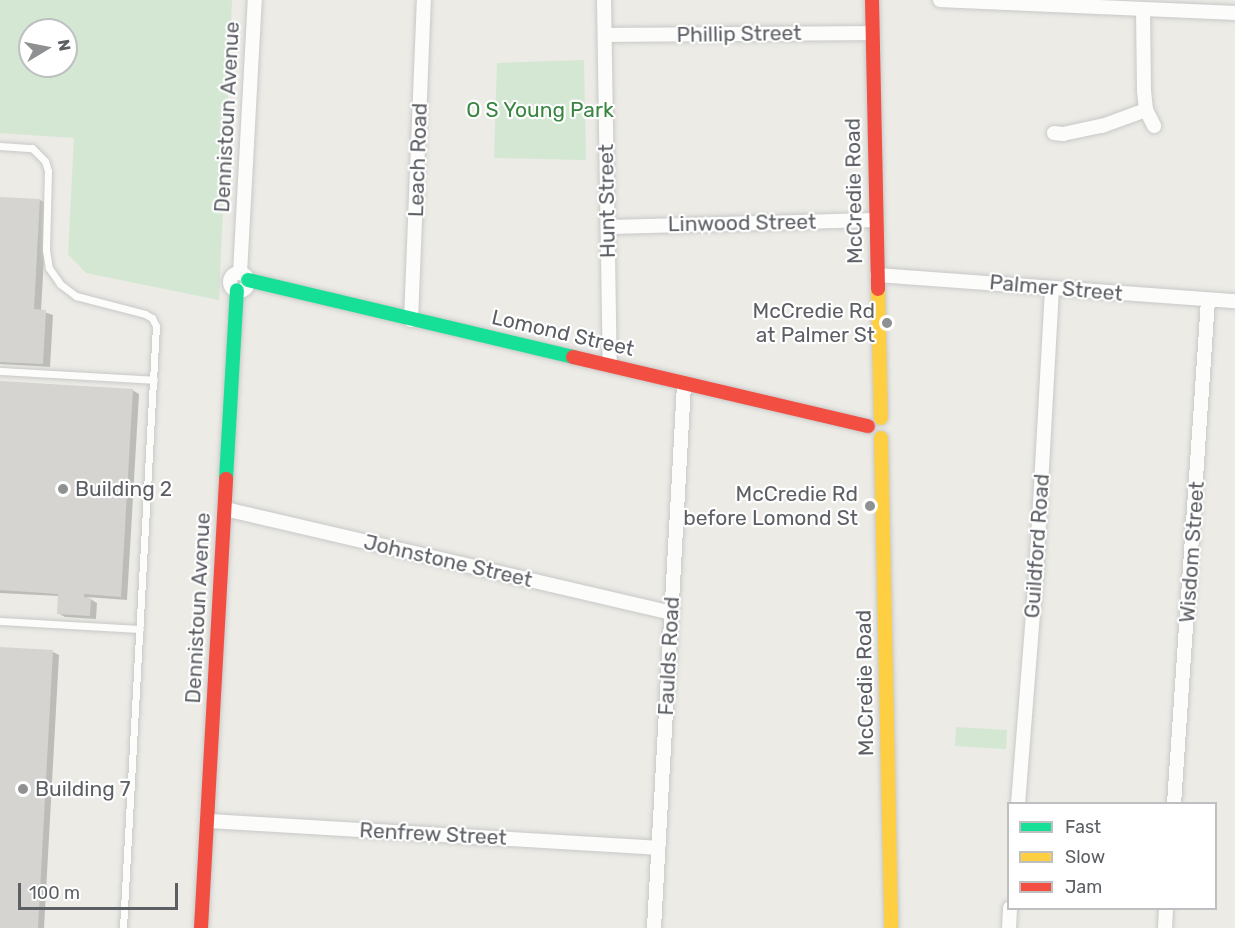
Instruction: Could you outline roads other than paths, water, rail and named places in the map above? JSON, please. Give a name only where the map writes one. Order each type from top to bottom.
[{"type":"street","name":"Dennistoun Avenue","points":[[201,928],[237,290],[245,288],[255,0]]},
{"type":"street","name":"Leach Road","points":[[411,320],[424,0]]},
{"type":"street","name":"Hunt Street","points":[[604,0],[610,365]]},
{"type":"street","name":"McCredie Road","points":[[872,0],[881,418]]},
{"type":"street","points":[[940,0],[1235,13]]},
{"type":"street","points":[[1143,9],[1143,73],[1146,110],[1154,126]]},
{"type":"street","name":"Phillip Street","points":[[605,35],[872,33]]},
{"type":"street","points":[[1054,132],[1063,134],[1102,126],[1146,110]]},
{"type":"street","name":"Linwood Street","points":[[608,227],[876,220]]},
{"type":"street","name":"Palmer Street","points":[[877,275],[1235,301]]},
{"type":"street","name":"Lomond Street","points":[[244,276],[411,320],[868,426]]},
{"type":"street","name":"Guildford Road","points":[[1018,802],[1036,575],[1052,288]]},
{"type":"street","name":"Wisdom Street","points":[[1174,802],[1208,300]]},
{"type":"street","name":"Faulds Road","points":[[654,928],[684,384]]},
{"type":"street","points":[[874,418],[881,418],[887,422],[889,428],[881,438],[871,435],[868,426],[874,418]]},
{"type":"street","name":"McCredie Road","points":[[881,438],[891,928]]},
{"type":"street","name":"Johnstone Street","points":[[225,509],[672,613]]},
{"type":"street","name":"Renfrew Street","points":[[208,821],[658,848]]},
{"type":"street","points":[[1009,928],[1010,910]]},
{"type":"street","points":[[1165,928],[1166,910]]},
{"type":"lane","points":[[0,146],[32,148],[45,161],[48,171],[46,250],[49,268],[60,284],[76,296],[146,314],[155,321],[154,380],[123,928]]},
{"type":"lane","points":[[0,371],[154,380]]},
{"type":"lane","points":[[0,621],[140,629]]},
{"type":"place","name":"McCredie Rd at Palmer St","points":[[887,323]]},
{"type":"place","name":"Building 2","points":[[63,489]]},
{"type":"place","name":"McCredie Rd before Lomond St","points":[[870,506]]},
{"type":"place","name":"Building 7","points":[[23,789]]},
{"type":"park label","name":"O S Young Park","points":[[540,110]]}]
